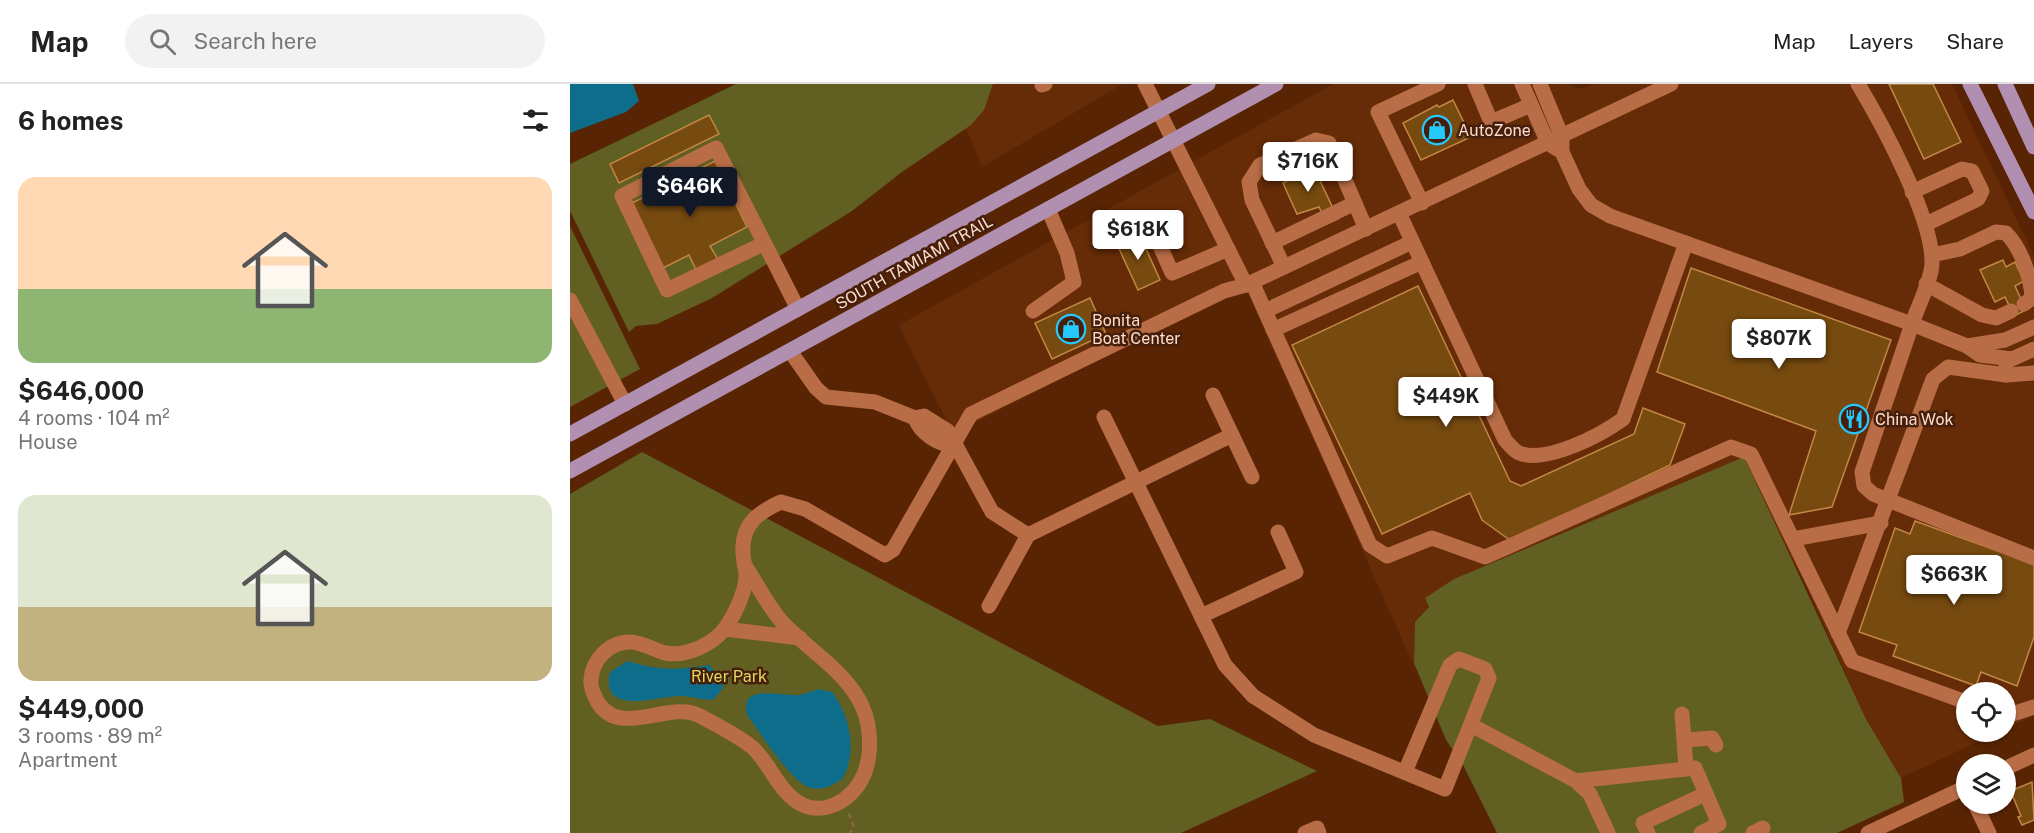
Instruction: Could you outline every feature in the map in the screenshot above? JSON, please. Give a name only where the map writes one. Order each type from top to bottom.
[{"type":"main road","name":"SOUTH TAMIAMI TRAIL","points":[[570,434],[1208,84]]},
{"type":"main road","name":"SOUTH TAMIAMI TRAIL","points":[[570,471],[1276,84]]},
{"type":"main road","points":[[1970,84],[2034,212]]},
{"type":"main road","points":[[2005,84],[2034,147]]},
{"type":"street","points":[[1145,84],[1228,249],[1264,311],[1370,546],[1387,556],[1432,538],[1485,556],[1731,447],[1751,454],[1852,661],[1956,698]]},
{"type":"street","points":[[1422,203],[1378,111],[1438,84]]},
{"type":"street","points":[[1475,84],[1491,122],[1532,105]]},
{"type":"street","points":[[1522,84],[1532,105],[1558,144],[1580,189],[1592,204],[1610,216],[1912,324],[1967,346],[1980,355],[2012,359],[2034,349]]},
{"type":"street","points":[[1540,84],[1558,144]]},
{"type":"street","points":[[744,564],[781,621],[852,687],[867,718],[869,732],[867,766],[860,784],[841,801],[828,808],[813,809],[793,799],[752,748],[696,713],[614,717],[598,704],[591,683],[592,667],[601,654],[614,646],[629,642],[666,653],[680,653],[712,641],[725,629],[736,610],[746,578],[744,564],[744,534],[750,522],[763,510],[781,501],[805,509],[885,555],[894,550],[971,414],[1224,291],[1249,284],[1399,213],[1558,144],[1671,84]]},
{"type":"street","points":[[1858,84],[1926,224],[1933,266],[1862,472],[1864,486],[1872,494],[2034,558]]},
{"type":"street","points":[[1284,267],[1252,200],[1249,182],[1260,165],[1316,140],[1329,143],[1366,229]]},
{"type":"street","points":[[763,243],[667,290],[622,196],[716,148],[798,309]]},
{"type":"street","points":[[1912,192],[1962,169],[1972,171],[1982,191],[1978,199],[1926,224]]},
{"type":"street","points":[[1272,243],[1355,203]]},
{"type":"street","points":[[1033,311],[1074,282],[1067,253],[1048,209]]},
{"type":"street","points":[[1399,213],[1505,440],[1517,453],[1537,456],[1574,445],[1623,419],[1686,243]]},
{"type":"street","points":[[1153,230],[1172,273],[1228,249]]},
{"type":"street","points":[[1926,284],[1982,315],[1996,318],[2032,298],[2031,283],[2013,240],[2006,233],[1996,232],[1960,249],[1932,255]]},
{"type":"street","points":[[1264,311],[1412,242]]},
{"type":"street","points":[[1273,330],[1422,262]]},
{"type":"street","points":[[570,300],[625,404]]},
{"type":"street","points":[[1967,346],[2005,340],[2034,327]]},
{"type":"street","points":[[790,351],[816,388],[826,397],[874,402],[915,418],[924,416],[948,431],[953,445],[971,470],[992,512],[1028,535]]},
{"type":"street","points":[[2006,359],[2006,375]]},
{"type":"street","points":[[1838,633],[1933,379],[1948,367],[2006,375],[2034,373]]},
{"type":"street","points":[[1214,395],[1252,477]]},
{"type":"street","points":[[1104,417],[1225,665],[1253,696],[1314,735],[1445,789],[1489,678],[1485,669],[1459,659],[1450,664],[1405,772]]},
{"type":"street","points":[[989,606],[1028,535],[1232,435]]},
{"type":"street","points":[[1793,539],[1881,523]]},
{"type":"street","points":[[1201,616],[1296,572],[1278,532]]},
{"type":"street","points":[[725,629],[800,638]]},
{"type":"street","points":[[2016,713],[2034,707]]},
{"type":"street","points":[[1682,714],[1686,767]]},
{"type":"street","points":[[1471,725],[1576,781],[1590,794],[1608,833]]},
{"type":"street","points":[[1685,740],[1712,738],[1716,745]]},
{"type":"street","points":[[2016,763],[2034,755]]},
{"type":"street","points":[[1576,781],[1686,767],[1695,768],[1723,829],[1701,833]]},
{"type":"street","points":[[1868,833],[1956,792]]},
{"type":"street","points":[[1648,833],[1643,823],[1705,794]]},
{"type":"street","points":[[1980,814],[1989,833]]},
{"type":"path","points":[[841,801],[854,826],[850,833]]},
{"type":"shaded area","points":[[993,84],[1123,84],[982,167],[966,128],[971,125]]},
{"type":"shaded area","points":[[1333,84],[1568,84],[1580,89],[1594,84],[1952,84],[2034,256],[2034,716],[2016,724],[2016,682],[1956,682],[1956,742],[1978,742],[1901,778],[1866,719],[1806,586],[1784,545],[1429,607],[1415,622],[1414,663],[1418,675],[1244,285],[953,434],[899,325]]},
{"type":"green space","points":[[736,84],[993,84],[984,110],[971,125],[902,172],[852,211],[712,298],[657,324],[636,326],[629,332],[570,211],[570,164]]},
{"type":"green space","points":[[570,226],[640,369],[570,407]]},
{"type":"green space","name":"River Park","points":[[642,452],[1158,726],[1210,719],[1317,771],[1181,833],[570,833],[570,494]]},
{"type":"green space","points":[[1744,457],[1866,719],[1901,778],[1904,802],[1837,833],[1497,833],[1462,763],[1446,740],[1414,663],[1415,622],[1429,607],[1425,598],[1454,579]]},
{"type":"water","points":[[570,84],[633,84],[639,101],[626,112],[570,133]]},
{"type":"water","points":[[628,661],[668,669],[709,665],[722,680],[723,688],[714,699],[677,696],[643,701],[620,699],[613,694],[609,685],[610,672]]},
{"type":"water","points":[[818,689],[832,692],[838,701],[847,723],[851,747],[847,769],[842,779],[828,787],[815,789],[803,784],[786,768],[747,715],[746,705],[749,698],[763,693],[799,695]]},
{"type":"building","points":[[1889,84],[1933,84],[1961,142],[1924,159]]},
{"type":"building","name":"AutoZone","points":[[1453,100],[1471,137],[1421,160],[1403,123],[1437,105],[1439,107]]},
{"type":"building","points":[[709,115],[719,134],[619,183],[610,164]]},
{"type":"building","points":[[715,161],[747,227],[710,246],[720,263],[698,274],[689,255],[663,268],[632,203]]},
{"type":"building","points":[[1303,163],[1307,172],[1314,168],[1338,219],[1327,224],[1319,207],[1297,214],[1283,183],[1289,180],[1285,172]]},
{"type":"building","points":[[1138,231],[1160,280],[1138,290],[1116,242]]},
{"type":"building","points":[[2003,260],[2006,267],[2015,262],[2024,281],[2015,286],[2026,310],[2014,316],[2005,297],[1995,302],[1980,270]]},
{"type":"building","points":[[1691,268],[1891,340],[1832,507],[1789,515],[1816,431],[1657,372]]},
{"type":"building","points":[[1418,286],[1510,481],[1521,486],[1634,434],[1643,408],[1685,424],[1670,465],[1511,541],[1482,520],[1470,493],[1382,534],[1292,345]]},
{"type":"building","name":"Bonita Boat Center","points":[[1090,298],[1106,334],[1052,359],[1035,323]]},
{"type":"building","points":[[1915,521],[2034,564],[2034,637],[2017,686],[2016,682],[2007,682],[1981,672],[1977,682],[1965,682],[1893,656],[1897,645],[1859,632],[1895,528],[1910,534]]},
{"type":"building","points":[[2032,782],[2034,820],[2022,825],[2018,817],[2021,816],[2016,804],[2016,789]]},
{"type":"place","name":"AutoZone","points":[[1437,130]]},
{"type":"place","name":"Bonita Boat Center","points":[[1071,329]]},
{"type":"place","name":"China Wok","points":[[1854,419]]}]
